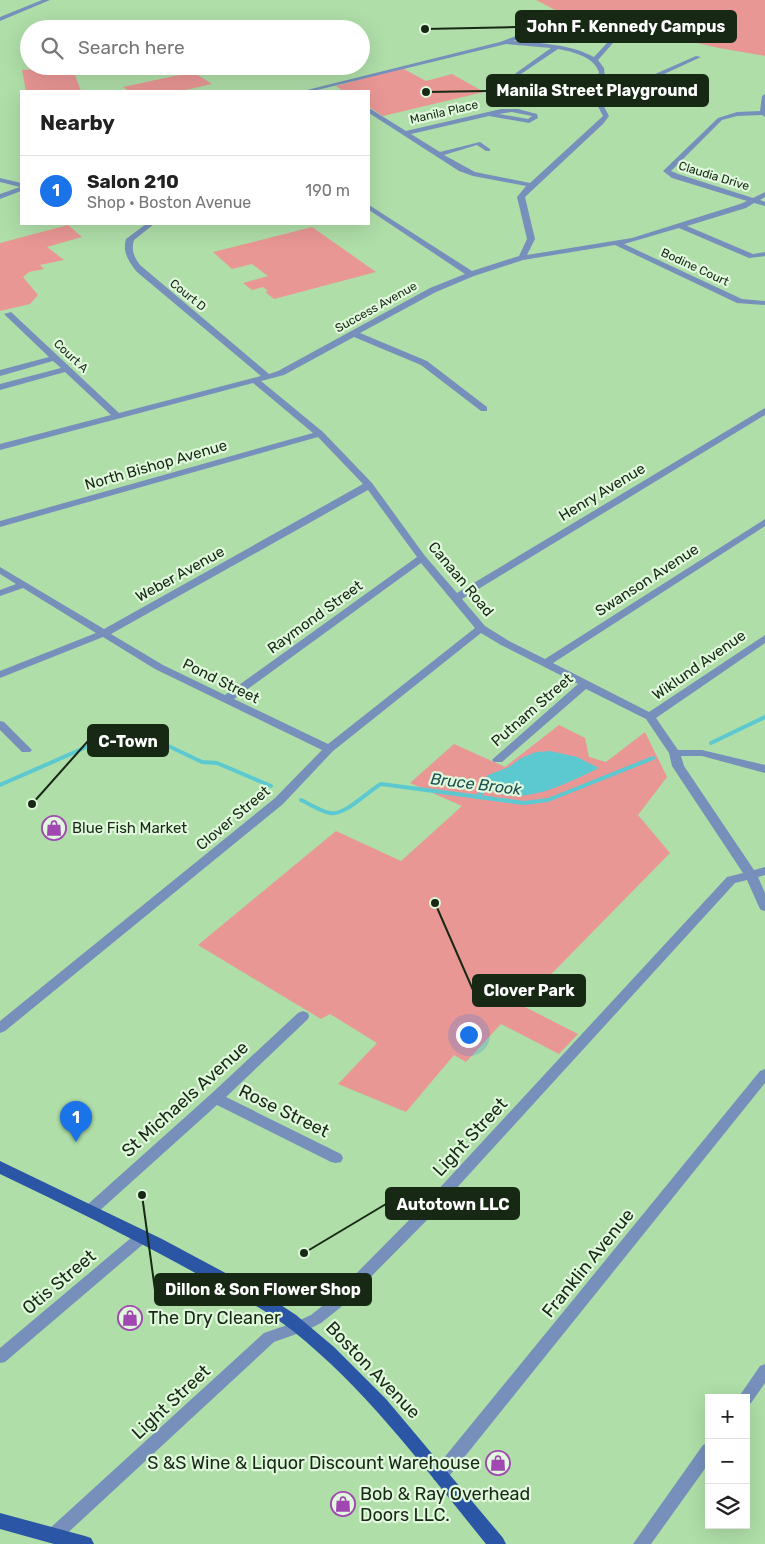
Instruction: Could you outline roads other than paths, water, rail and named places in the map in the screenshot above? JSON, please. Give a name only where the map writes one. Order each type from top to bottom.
[{"type":"main road","name":"Boston Avenue","points":[[0,1167],[92,1209],[143,1236],[255,1297],[300,1327],[360,1382],[497,1544]]},
{"type":"main road","points":[[0,1522],[85,1544]]},
{"type":"street","points":[[0,19],[47,0]]},
{"type":"street","points":[[370,75],[564,25],[604,33],[609,38],[610,43],[595,60]]},
{"type":"street","points":[[502,42],[557,47],[595,60],[602,69],[597,99],[606,116],[601,123],[521,196],[531,239],[522,258]]},
{"type":"street","points":[[518,74],[557,47]]},
{"type":"street","points":[[601,82],[646,80],[698,56]]},
{"type":"street","points":[[310,90],[369,75]]},
{"type":"street","points":[[329,85],[336,90]]},
{"type":"street","points":[[764,114],[765,96]]},
{"type":"street","name":"Manila Place","points":[[405,133],[507,109],[528,112],[536,117],[529,121],[488,114]]},
{"type":"street","points":[[370,111],[462,169],[473,174],[531,185]]},
{"type":"street","name":"Claudia Drive","points":[[756,201],[675,176],[667,171],[720,119],[737,114],[764,114]]},
{"type":"street","points":[[370,122],[382,119]]},
{"type":"street","points":[[439,154],[478,143],[488,150]]},
{"type":"street","points":[[0,180],[20,185]]},
{"type":"street","points":[[0,197],[20,189]]},
{"type":"street","name":"Success Avenue","points":[[0,447],[268,377],[299,365],[433,290],[471,274],[522,258],[618,244],[681,226],[756,201],[765,194]]},
{"type":"street","points":[[756,201],[765,204]]},
{"type":"street","points":[[370,208],[471,274]]},
{"type":"street","name":"Court D","points":[[149,225],[130,239],[128,249],[132,260],[140,270],[268,377]]},
{"type":"street","points":[[681,226],[752,256],[765,254]]},
{"type":"street","name":"Bodine Court","points":[[618,244],[740,300],[765,303]]},
{"type":"street","name":"Court A","points":[[8,314],[117,416]]},
{"type":"street","points":[[354,334],[424,363],[484,410]]},
{"type":"street","points":[[0,373],[55,358]]},
{"type":"street","points":[[0,387],[66,369]]},
{"type":"street","name":"Canaan Road","points":[[256,380],[320,434],[369,486],[422,558],[481,628],[505,643],[650,717],[675,753],[678,766],[751,876],[765,907]]},
{"type":"street","name":"Henry Avenue","points":[[455,599],[765,411]]},
{"type":"street","name":"North Bishop Avenue","points":[[0,524],[320,434]]},
{"type":"street","name":"Weber Avenue","points":[[0,675],[105,633],[369,486]]},
{"type":"street","name":"Swanson Avenue","points":[[546,663],[765,522]]},
{"type":"street","name":"Raymond Street","points":[[225,700],[422,558]]},
{"type":"street","points":[[0,570],[105,633]]},
{"type":"street","points":[[0,593],[24,584]]},
{"type":"street","name":"Clover Street","points":[[0,1028],[279,801],[329,749],[481,628]]},
{"type":"street","name":"Pond Street","points":[[105,633],[159,667],[329,749]]},
{"type":"street","name":"Wiklund Avenue","points":[[650,717],[765,638]]},
{"type":"street","name":"Putnam Street","points":[[498,760],[586,683]]},
{"type":"street","points":[[0,724],[26,750]]},
{"type":"street","points":[[675,753],[702,753],[765,769]]},
{"type":"street","name":"Light Street","points":[[54,1535],[269,1337],[300,1327],[336,1303],[420,1218],[732,880],[765,871]]},
{"type":"street","name":"St Michaels Avenue","points":[[92,1209],[216,1098],[303,1016]]},
{"type":"street","name":"Franklin Avenue","points":[[440,1475],[765,1074]]},
{"type":"street","name":"Rose Street","points":[[216,1098],[336,1158]]},
{"type":"street","name":"Otis Street","points":[[0,1357],[143,1236]]},
{"type":"street","points":[[749,1394],[765,1371]]},
{"type":"street","points":[[642,1544],[705,1456]]},
{"type":"water","points":[[550,751],[577,757],[599,768],[557,787],[526,795],[510,795],[495,792],[482,784],[488,775],[509,767],[521,758],[536,752]]},
{"type":"waterway","name":"Bruce Brook","points":[[711,743],[765,717]]},
{"type":"waterway","name":"Bruce Brook","points":[[0,785],[123,731],[139,732],[202,762],[217,763],[271,786]]},
{"type":"waterway","name":"Bruce Brook","points":[[477,797],[524,803],[548,800],[653,758]]},
{"type":"waterway","name":"Bruce Brook","points":[[301,800],[323,811],[336,813],[349,807],[381,784],[477,797]]},
{"type":"waterway","points":[[477,797],[483,791],[492,787]]},
{"type":"place","name":"John F. Kennedy Campus","points":[[425,29]]},
{"type":"place","name":"Manila Street Playground","points":[[426,92]]},
{"type":"place","name":"C-Town","points":[[32,804]]},
{"type":"place","name":"Blue Fish Market","points":[[54,828]]},
{"type":"place","name":"Clover Park","points":[[435,903]]},
{"type":"place","name":"Salon 210","points":[[76,1142]]},
{"type":"place","name":"Dillon & Son Flower Shop","points":[[142,1195]]},
{"type":"place","name":"Autotown LLC","points":[[304,1253]]},
{"type":"place","name":"The Dry Cleaner","points":[[130,1318]]},
{"type":"place","name":"S &S Wine & Liquor Discount Warehouse","points":[[498,1463]]},
{"type":"place","name":"Bob & Ray Overhead Doors LLC.","points":[[343,1504]]}]
